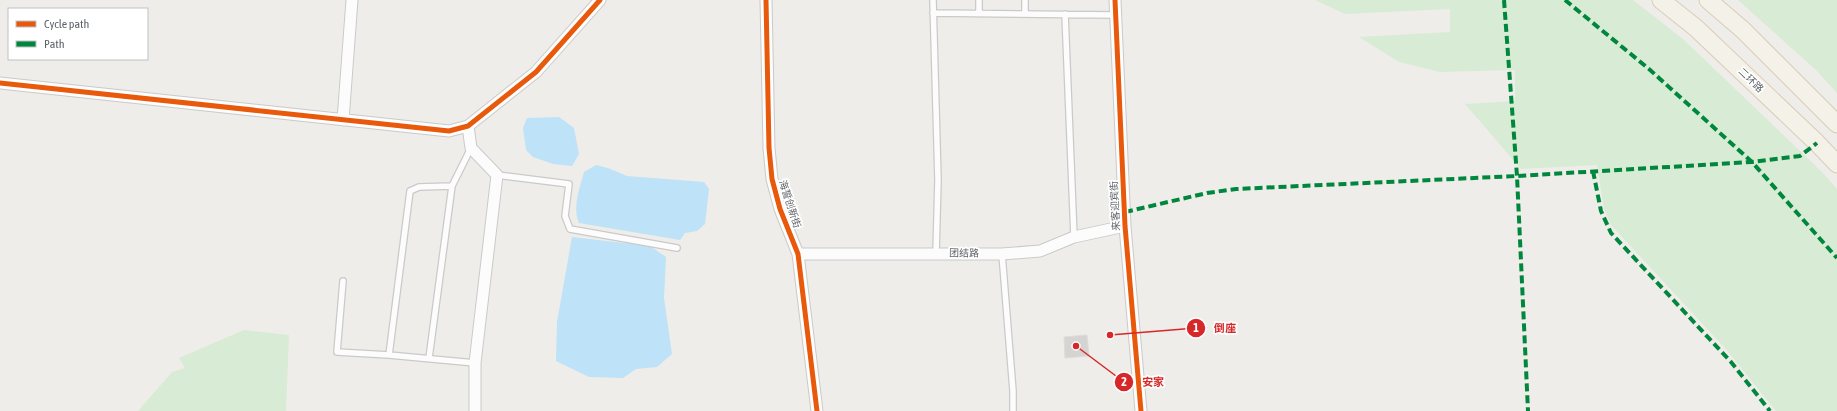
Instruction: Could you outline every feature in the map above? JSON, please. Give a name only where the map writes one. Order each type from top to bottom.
[{"type":"main road","name":"二环路","points":[[1661,0],[1696,28],[1817,143],[1837,164]]},
{"type":"main road","points":[[1708,0],[1743,30],[1837,124]]},
{"type":"street","points":[[343,120],[352,0]]},
{"type":"street","points":[[0,83],[449,132],[468,126],[536,72],[600,0]]},
{"type":"street","name":"海誓创新街","points":[[766,0],[769,148],[772,179],[780,209],[798,254],[817,411]]},
{"type":"street","name":"来客迎宾街","points":[[1115,0],[1125,226],[1141,411]]},
{"type":"street","points":[[468,126],[471,148],[497,175],[475,363],[475,411]]},
{"type":"street","name":"团结路","points":[[798,254],[1002,254],[1040,251],[1074,237],[1125,226]]},
{"type":"lane","points":[[933,0],[938,180],[936,253]]},
{"type":"lane","points":[[979,0],[979,14]]},
{"type":"lane","points":[[1025,0],[1025,14]]},
{"type":"lane","points":[[933,14],[1116,15]]},
{"type":"lane","points":[[1065,14],[1074,237]]},
{"type":"lane","points":[[429,358],[452,186],[471,148]]},
{"type":"lane","points":[[497,175],[569,184],[565,216],[570,229],[677,248]]},
{"type":"lane","points":[[389,354],[410,191],[419,188],[452,186]]},
{"type":"lane","points":[[1002,254],[1013,411]]},
{"type":"lane","points":[[343,281],[337,352],[389,354],[475,363]]},
{"type":"green space","points":[[1315,0],[1633,0],[1683,39],[1822,172],[1837,189],[1837,411],[1776,411],[1725,348],[1611,225],[1604,209],[1597,165],[1521,169],[1465,104],[1515,101],[1515,70],[1440,72],[1399,62],[1359,37],[1450,32],[1450,9],[1345,14]]},
{"type":"green space","points":[[1738,0],[1837,0],[1837,93],[1816,70]]},
{"type":"green space","points":[[244,330],[289,335],[286,411],[138,411],[172,372],[185,368],[179,358]]},
{"type":"water","points":[[559,117],[574,128],[579,154],[572,166],[553,164],[533,157],[526,150],[523,128],[527,118]]},
{"type":"water","points":[[596,165],[627,176],[704,182],[709,189],[705,224],[697,231],[685,233],[680,240],[579,223],[576,204],[584,172]]},
{"type":"water","points":[[572,237],[650,246],[666,257],[664,298],[672,354],[657,367],[636,369],[623,378],[589,377],[556,361],[557,322]]},
{"type":"building","points":[[1087,335],[1089,356],[1065,358],[1064,337]]},
{"type":"marked path","points":[[1504,0],[1517,176],[1528,411]]},
{"type":"marked path","points":[[1565,0],[1649,69],[1752,162],[1837,258]]},
{"type":"marked path","points":[[1125,212],[1207,193],[1236,189],[1517,176],[1752,162],[1800,156],[1817,143]]},
{"type":"marked path","points":[[1593,171],[1601,211],[1611,233],[1731,362],[1770,411]]},
{"type":"cycle path","points":[[0,83],[449,131],[468,126],[536,72],[600,0]]},
{"type":"cycle path","points":[[766,0],[769,148],[772,179],[780,209],[798,254],[817,411]]},
{"type":"cycle path","points":[[1115,0],[1125,226],[1141,411]]},
{"type":"place","name":"倒座","points":[[1110,335]]},
{"type":"place","name":"安家","points":[[1076,346]]}]
